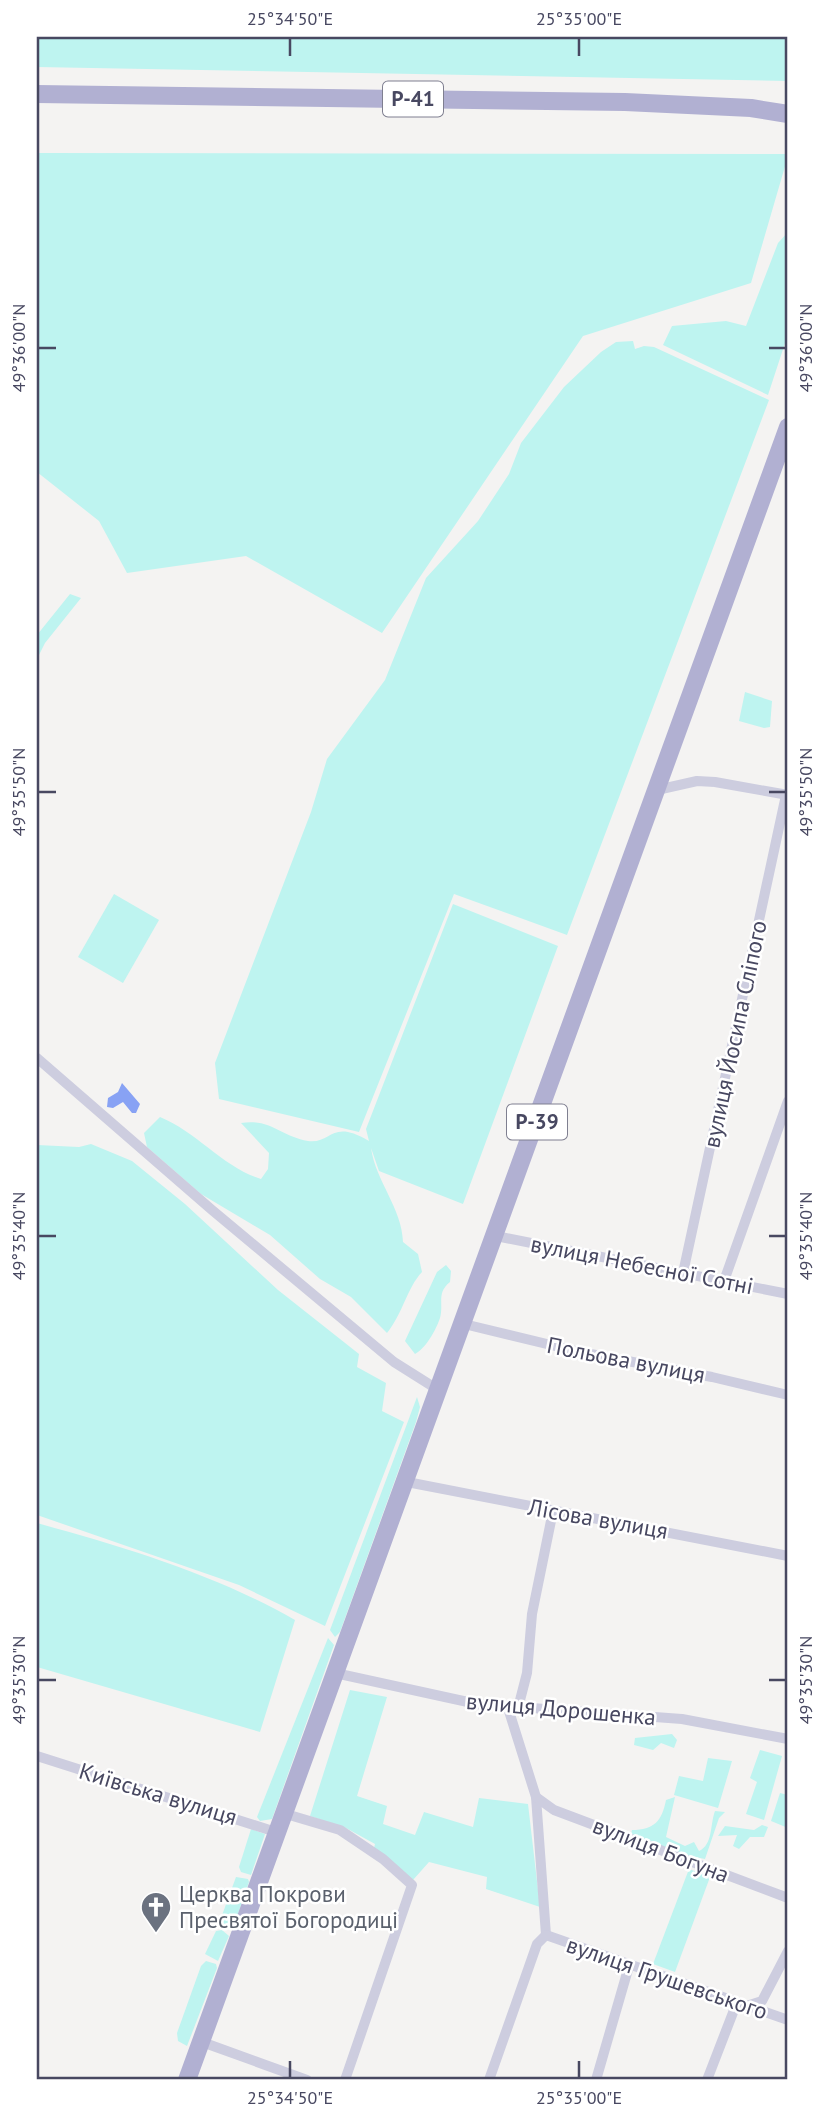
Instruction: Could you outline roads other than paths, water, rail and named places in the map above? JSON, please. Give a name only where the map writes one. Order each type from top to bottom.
[{"type":"main road","name":"Р-41","points":[[37,94],[625,102],[751,108],[788,114]]},
{"type":"main road","name":"Р-39","points":[[187,2080],[407,1482],[788,427]]},
{"type":"street","points":[[657,790],[697,781],[787,795]]},
{"type":"street","name":"вулиця Йосипа Сліпого","points":[[683,1273],[787,795]]},
{"type":"street","points":[[37,1058],[212,1210],[394,1362],[440,1391]]},
{"type":"street","points":[[724,1281],[788,1101]]},
{"type":"street","name":"вулиця Небесної Сотні","points":[[496,1236],[788,1294]]},
{"type":"street","name":"Польова вулиця","points":[[464,1324],[580,1352],[712,1377],[788,1395]]},
{"type":"street","name":"Лісова вулиця","points":[[407,1482],[788,1556]]},
{"type":"street","points":[[489,2080],[537,1944],[547,1935],[537,1797],[513,1708],[527,1673],[532,1614],[553,1511]]},
{"type":"street","name":"вулиця Дорошенка","points":[[335,1673],[374,1684],[513,1708],[682,1719],[788,1739]]},
{"type":"street","name":"Київська вулиця","points":[[37,1756],[283,1821],[306,1821],[340,1830],[362,1843],[412,1885],[345,2080]]},
{"type":"street","name":"вулиця Богуна","points":[[537,1797],[554,1810],[788,1898]]},
{"type":"street","name":"вулиця Грушевського","points":[[547,1935],[788,2020]]},
{"type":"street","points":[[708,2080],[734,2010],[762,2001],[788,1951]]},
{"type":"street","points":[[596,2080],[629,1966]]},
{"type":"street","points":[[202,2042],[307,2080]]},
{"type":"water","points":[[122,1083],[140,1104],[136,1113],[132,1113],[123,1102],[113,1108],[107,1107],[108,1098],[118,1092]]},
{"type":"place","name":"Церква Покрови Пресвятої Богородиці","points":[[156,1934]]}]
